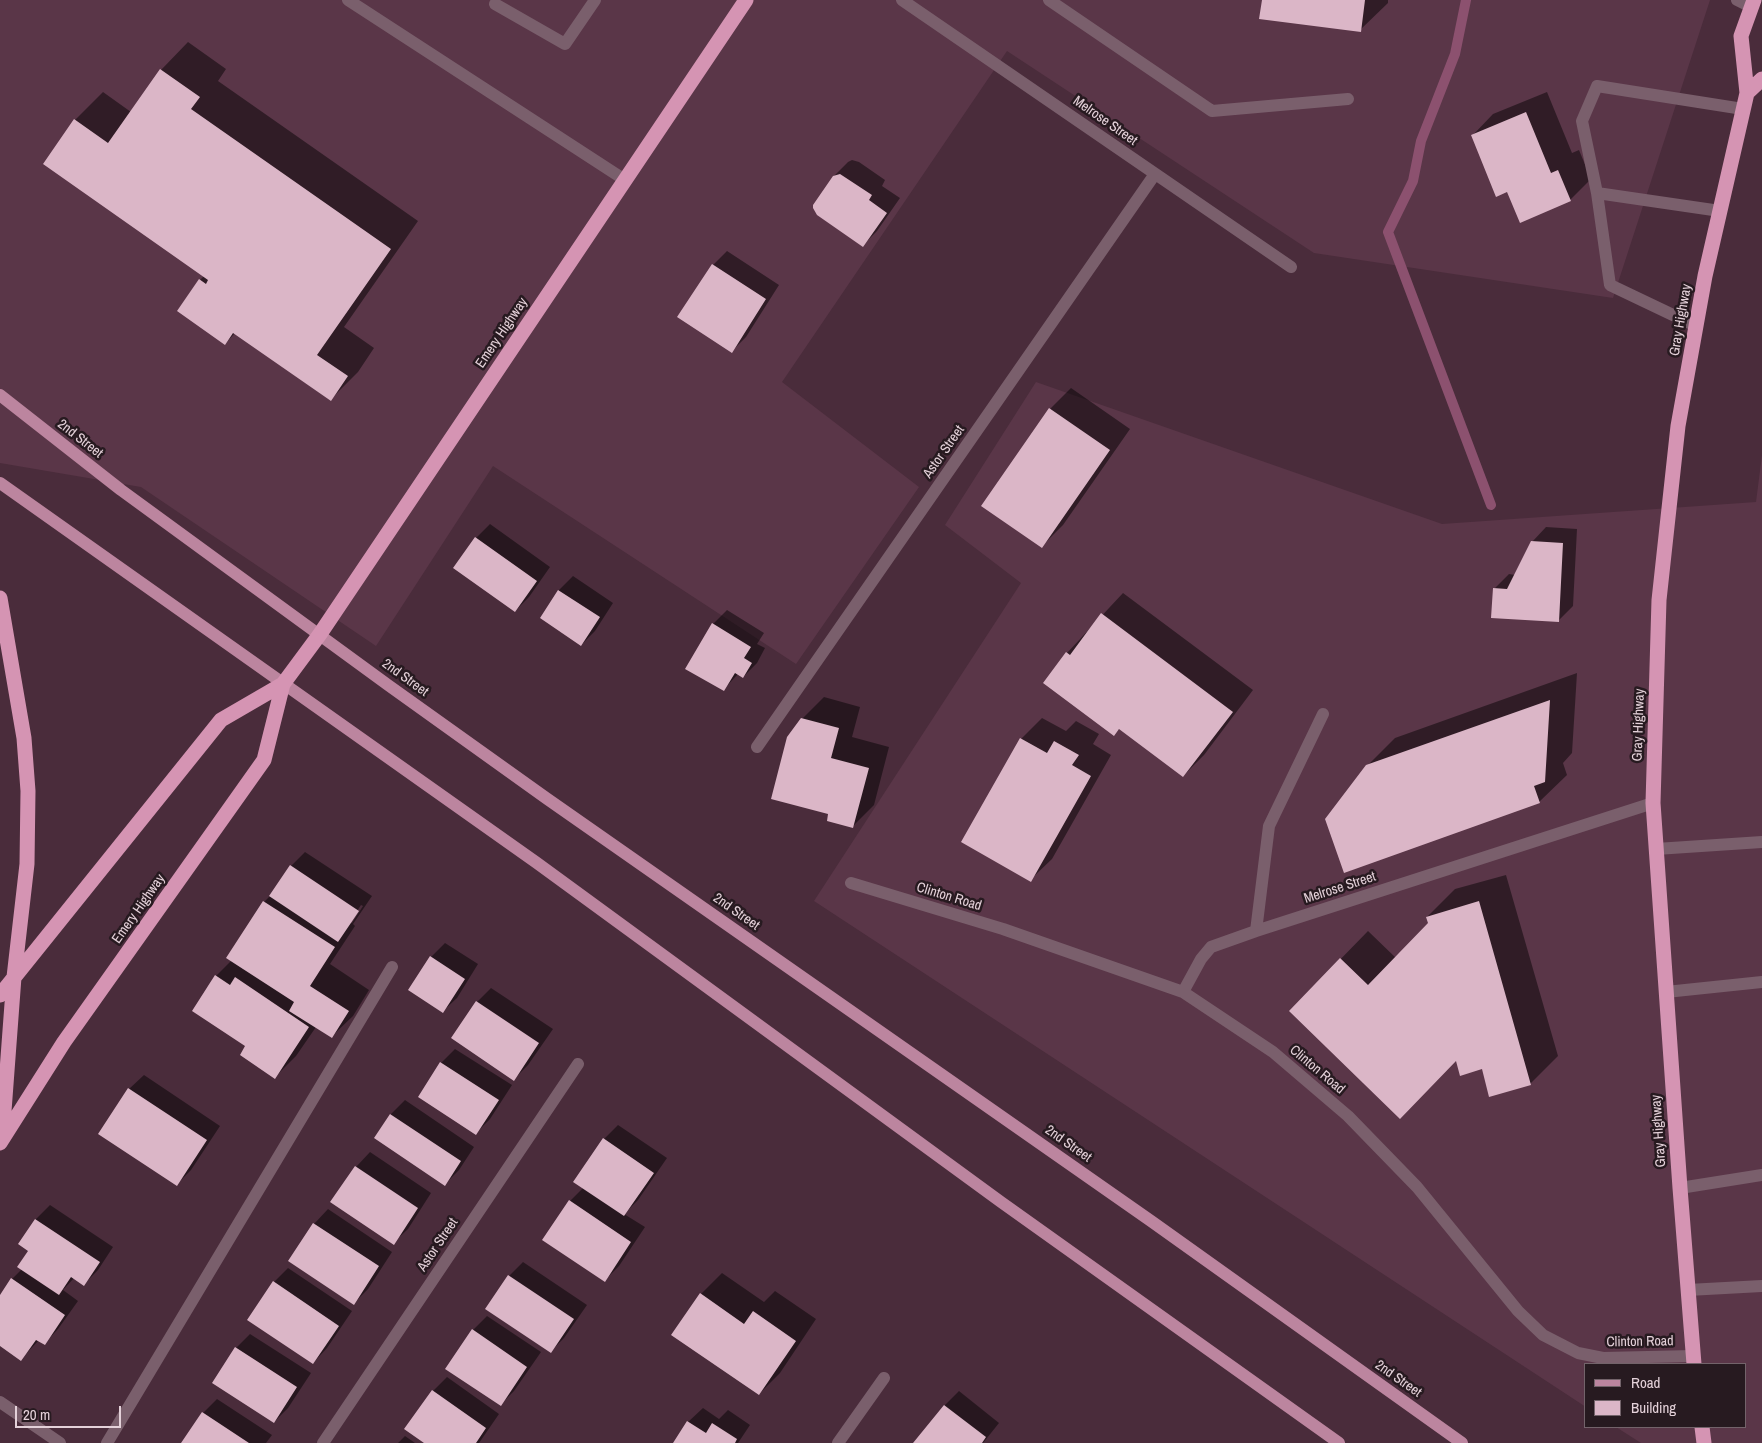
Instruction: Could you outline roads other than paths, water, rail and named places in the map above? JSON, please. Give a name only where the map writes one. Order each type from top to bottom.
[{"type":"highway","name":"Emery Highway","points":[[1,1142],[64,1042],[264,760],[283,684],[320,634],[746,0]]},
{"type":"highway","points":[[1747,93],[1741,36],[1752,4]]},
{"type":"highway","points":[[1747,93],[1762,79]]},
{"type":"highway","name":"Gray Highway","points":[[1693,1360],[1653,803],[1659,600],[1678,426],[1705,276],[1747,93]]},
{"type":"highway","points":[[0,598],[24,738],[28,791],[27,864],[14,977],[1,1142]]},
{"type":"highway","name":"Emery Highway","points":[[0,995],[221,720],[283,684]]},
{"type":"highway","points":[[1702,1428],[1704,1443]]},
{"type":"main road","name":"2nd Street","points":[[0,395],[121,490],[546,798],[1136,1211],[1462,1443]]},
{"type":"main road","points":[[0,483],[545,869],[1001,1202],[1339,1443]]},
{"type":"street","points":[[348,0],[625,180]]},
{"type":"street","points":[[493,1],[565,44],[595,0]]},
{"type":"street","name":"Melrose Street","points":[[902,0],[1291,267]]},
{"type":"street","points":[[1048,0],[1212,110],[1348,99]]},
{"type":"street","points":[[1737,0],[1752,4]]},
{"type":"street","points":[[1696,326],[1610,285],[1597,193],[1582,121],[1596,86],[1743,109]]},
{"type":"street","name":"Astor Street","points":[[757,747],[1155,174]]},
{"type":"street","points":[[1597,193],[1720,211]]},
{"type":"street","points":[[1256,931],[1269,826],[1322,714]]},
{"type":"street","name":"Melrose Street","points":[[1183,992],[1201,959],[1211,947],[1653,803]]},
{"type":"street","points":[[1656,849],[1762,842]]},
{"type":"street","name":"Clinton Road","points":[[851,884],[1003,929],[1183,992],[1273,1052],[1348,1116],[1417,1187],[1518,1310],[1543,1335],[1578,1352],[1603,1358],[1693,1360]]},
{"type":"street","points":[[106,1443],[392,967]]},
{"type":"street","points":[[1666,992],[1762,982]]},
{"type":"street","name":"Astor Street","points":[[323,1443],[578,1064]]},
{"type":"street","points":[[1680,1188],[1762,1175]]},
{"type":"street","points":[[1688,1290],[1762,1286]]},
{"type":"street","points":[[838,1443],[884,1378]]},
{"type":"street","points":[[0,1402],[60,1443]]},
{"type":"waterway","points":[[1466,0],[1455,54],[1421,141],[1413,181],[1388,232],[1491,505]]}]
